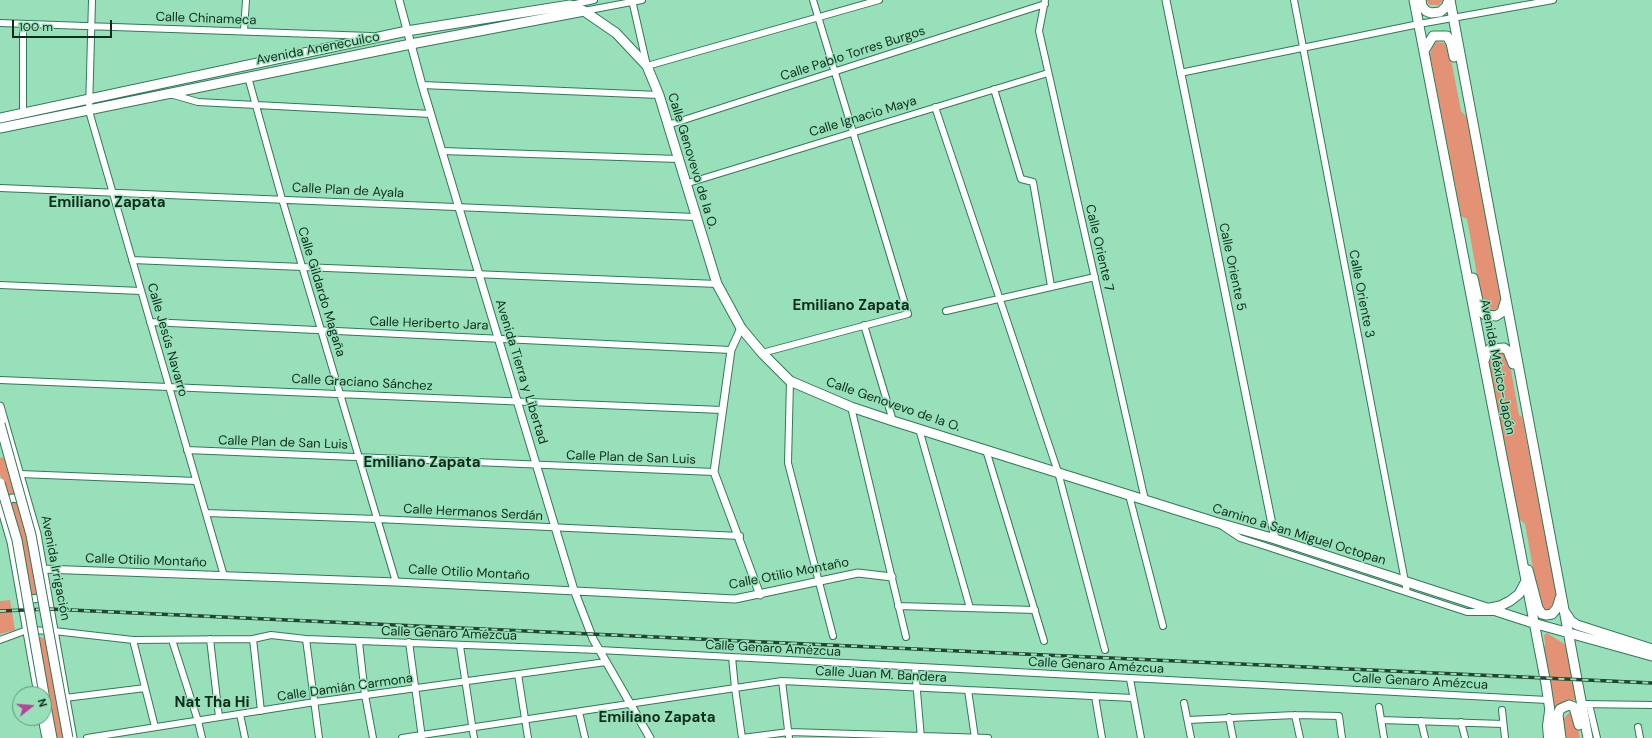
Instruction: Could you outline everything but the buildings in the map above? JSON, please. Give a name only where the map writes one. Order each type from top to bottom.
[{"type":"main road","name":"Avenida México-Japón","points":[[1414,0],[1525,583],[1546,684],[1554,738]]},
{"type":"main road","points":[[1420,0],[1426,11],[1431,13],[1440,12],[1446,7],[1449,0]]},
{"type":"main road","name":"Avenida México-Japón","points":[[1449,0],[1525,400],[1562,607],[1585,704],[1588,738]]},
{"type":"main road","name":"Avenida Anenecuilco","points":[[0,118],[407,31],[570,5]]},
{"type":"main road","name":"Calle Genovevo de la O.","points":[[570,5],[584,11],[616,34],[647,66],[659,95],[695,217],[717,284],[742,328],[762,353],[790,381],[851,407],[1058,472]]},
{"type":"main road","name":"Avenida Anenecuilco","points":[[0,128],[411,44],[584,11]]},
{"type":"main road","points":[[1424,51],[1433,36],[1446,36],[1451,43],[1464,98],[1471,114]]},
{"type":"main road","points":[[1455,216],[1463,233],[1480,310],[1485,315],[1496,316],[1502,312],[1505,299]]},
{"type":"main road","points":[[1483,363],[1487,352],[1490,349],[1504,348],[1508,352],[1525,400]]},
{"type":"main road","name":"Avenida Irrigación","points":[[0,424],[31,535],[68,738]]},
{"type":"main road","name":"Camino a San Miguel Octopan","points":[[1058,472],[1215,522],[1275,539],[1533,623],[1652,656]]},
{"type":"main road","points":[[0,483],[16,540],[42,686]]},
{"type":"main road","points":[[1514,523],[1521,542],[1538,608],[1542,614],[1552,614],[1557,608],[1560,592]]},
{"type":"main road","points":[[1489,609],[1510,601],[1518,594],[1525,583]]},
{"type":"main road","points":[[1562,607],[1571,621],[1577,625],[1652,649]]},
{"type":"main road","points":[[1561,738],[1558,715],[1560,709],[1569,706],[1574,707],[1576,711],[1582,738]]},
{"type":"main road","points":[[50,726],[52,738]]},
{"type":"street","name":"Calle Jesús Navarro","points":[[92,0],[90,25],[89,111],[224,576]]},
{"type":"street","points":[[244,31],[246,0]]},
{"type":"street","name":"Avenida Tierra y Libertad","points":[[399,0],[422,85],[574,590],[599,650],[650,738]]},
{"type":"street","name":"Avenida Anenecuilco","points":[[570,5],[594,0]]},
{"type":"street","name":"Avenida Anenecuilco","points":[[584,11],[642,0]]},
{"type":"street","points":[[762,353],[908,314],[813,0]]},
{"type":"street","points":[[647,66],[878,0]]},
{"type":"street","name":"Calle Oriente 5","points":[[1166,0],[1275,539]]},
{"type":"street","name":"Calle Oriente 3","points":[[1294,0],[1407,592]]},
{"type":"street","points":[[1180,73],[1453,17],[1554,0]]},
{"type":"street","name":"Calle Genovevo de la O.","points":[[633,1],[647,66]]},
{"type":"street","name":"Calle Pablo Torres Burgos","points":[[668,125],[835,72],[1045,2]]},
{"type":"street","name":"Calle Oriente 7","points":[[1045,2],[1039,31],[1145,500]]},
{"type":"street","name":"Calle Chinameca","points":[[0,23],[387,36]]},
{"type":"street","points":[[23,24],[23,113]]},
{"type":"street","name":"Calle Ignacio Maya","points":[[685,184],[1048,73]]},
{"type":"street","name":"Calle Gildardo Magaña","points":[[248,77],[282,199],[396,582]]},
{"type":"street","points":[[422,85],[659,95]]},
{"type":"street","points":[[994,89],[1021,179],[1033,182],[1051,286]]},
{"type":"street","points":[[168,94],[198,102],[431,114]]},
{"type":"street","points":[[935,107],[1058,472],[1105,650]]},
{"type":"street","points":[[442,151],[678,159]]},
{"type":"street","name":"Calle Plan de Ayala","points":[[0,188],[695,217]]},
{"type":"street","points":[[132,260],[717,284]]},
{"type":"street","points":[[946,311],[1095,277]]},
{"type":"street","points":[[0,285],[141,291]]},
{"type":"street","name":"Calle Heriberto Jara","points":[[150,322],[731,350]]},
{"type":"street","points":[[864,325],[894,421]]},
{"type":"street","points":[[742,328],[731,350],[714,472],[740,536],[760,595]]},
{"type":"street","name":"Calle Graciano Sánchez","points":[[0,380],[722,410]]},
{"type":"street","points":[[790,381],[788,463],[833,636]]},
{"type":"street","name":"Avenida Irrigación","points":[[0,406],[37,534],[73,738]]},
{"type":"street","points":[[851,407],[906,637]]},
{"type":"street","points":[[919,429],[970,608]]},
{"type":"street","points":[[0,446],[11,444]]},
{"type":"street","name":"Calle Plan de San Luis","points":[[187,450],[714,472]]},
{"type":"street","points":[[986,450],[1044,641]]},
{"type":"street","points":[[20,474],[196,481]]},
{"type":"street","points":[[1129,495],[1163,626]]},
{"type":"street","points":[[28,502],[23,498],[12,498],[0,505],[11,542],[37,686]]},
{"type":"street","name":"Calle Hermanos Serdán","points":[[206,513],[377,519],[740,536]]},
{"type":"street","points":[[1215,522],[1240,538],[1467,612],[1499,612]]},
{"type":"street","name":"Calle Otilio Montaño","points":[[43,569],[396,582],[735,599],[760,595],[858,573],[892,577]]},
{"type":"street","points":[[20,591],[27,598],[32,599],[39,598],[46,590]]},
{"type":"street","points":[[898,606],[1035,610]]},
{"type":"street","name":"Calle Genaro Amézcua","points":[[0,640],[27,630],[54,631],[132,640],[253,639],[271,635],[358,642],[409,642],[460,646],[599,650],[732,657],[1548,703]]},
{"type":"street","points":[[210,639],[220,717]]},
{"type":"street","points":[[253,639],[261,711]]},
{"type":"street","points":[[306,639],[319,738]]},
{"type":"street","points":[[132,640],[155,727]]},
{"type":"street","points":[[172,640],[202,738]]},
{"type":"street","points":[[358,642],[365,695],[373,738]]},
{"type":"street","points":[[409,642],[422,736]]},
{"type":"street","points":[[460,646],[474,738]]},
{"type":"street","points":[[732,657],[734,688],[742,738],[789,735],[988,738]]},
{"type":"street","name":"Calle Damián Carmona","points":[[87,738],[314,702],[606,662]]},
{"type":"street","points":[[915,668],[921,737]]},
{"type":"street","points":[[518,674],[528,738]]},
{"type":"street","points":[[1130,679],[1141,738]]},
{"type":"street","points":[[782,681],[789,735]]},
{"type":"street","name":"Calle Juan M. Bandera","points":[[402,738],[782,681],[1133,698]]},
{"type":"street","points":[[65,698],[145,688]]},
{"type":"street","points":[[968,690],[975,738]]},
{"type":"street","points":[[1095,696],[1102,738]]},
{"type":"street","points":[[1184,703],[1191,738]]},
{"type":"street","points":[[1547,738],[1546,726],[1548,703]]},
{"type":"street","points":[[1597,738],[1585,704],[1652,705]]},
{"type":"street","points":[[1379,707],[1384,738]]},
{"type":"street","points":[[1502,710],[1502,724],[1505,738]]},
{"type":"street","points":[[579,712],[585,731],[589,738]]},
{"type":"street","points":[[240,714],[245,738]]},
{"type":"street","points":[[1188,720],[1295,715],[1339,716],[1342,738]]},
{"type":"street","points":[[1295,715],[1300,738]]},
{"type":"street","points":[[1229,717],[1233,738]]},
{"type":"street","points":[[1381,720],[1502,724]]},
{"type":"street","points":[[1421,721],[1425,738]]},
{"type":"street","points":[[1461,722],[1465,738]]},
{"type":"street","points":[[44,726],[46,738]]},
{"type":"street","points":[[1638,727],[1640,738]]},
{"type":"street","points":[[585,731],[585,738]]},
{"type":"shaded area","points":[[1426,0],[1443,0],[1439,5],[1430,5]]},
{"type":"shaded area","points":[[1437,42],[1444,43],[1449,49],[1461,111],[1467,117],[1502,305],[1492,312],[1486,310],[1482,303],[1467,219],[1461,216],[1430,54],[1433,45]]},
{"type":"shaded area","points":[[1504,352],[1509,359],[1519,415],[1522,417],[1557,595],[1549,610],[1545,611],[1540,607],[1525,524],[1519,519],[1489,362],[1491,353]]},
{"type":"shaded area","points":[[8,457],[24,514],[40,600],[37,602],[30,602],[0,474],[0,458]]},
{"type":"shaded area","points":[[10,600],[15,630],[0,634],[0,601]]},
{"type":"shaded area","points":[[1547,633],[1566,645],[1577,699],[1569,702],[1555,714],[1542,650],[1545,645],[1544,635]]},
{"type":"shaded area","points":[[41,637],[47,639],[66,738],[55,738],[52,723],[52,686],[45,686],[36,640]]},
{"type":"shaded area","points":[[1571,711],[1576,717],[1580,738],[1564,738],[1561,721]]},
{"type":"railway","points":[[0,611],[49,609],[1652,683]]},
{"type":"district","name":"Emiliano Zapata","points":[[107,203]]},
{"type":"district","name":"Emiliano Zapata","points":[[851,306]]},
{"type":"district","name":"Emiliano Zapata","points":[[422,463]]},
{"type":"district","name":"Nat Tha Hi","points":[[212,703]]},
{"type":"district","name":"Emiliano Zapata","points":[[657,718]]}]
